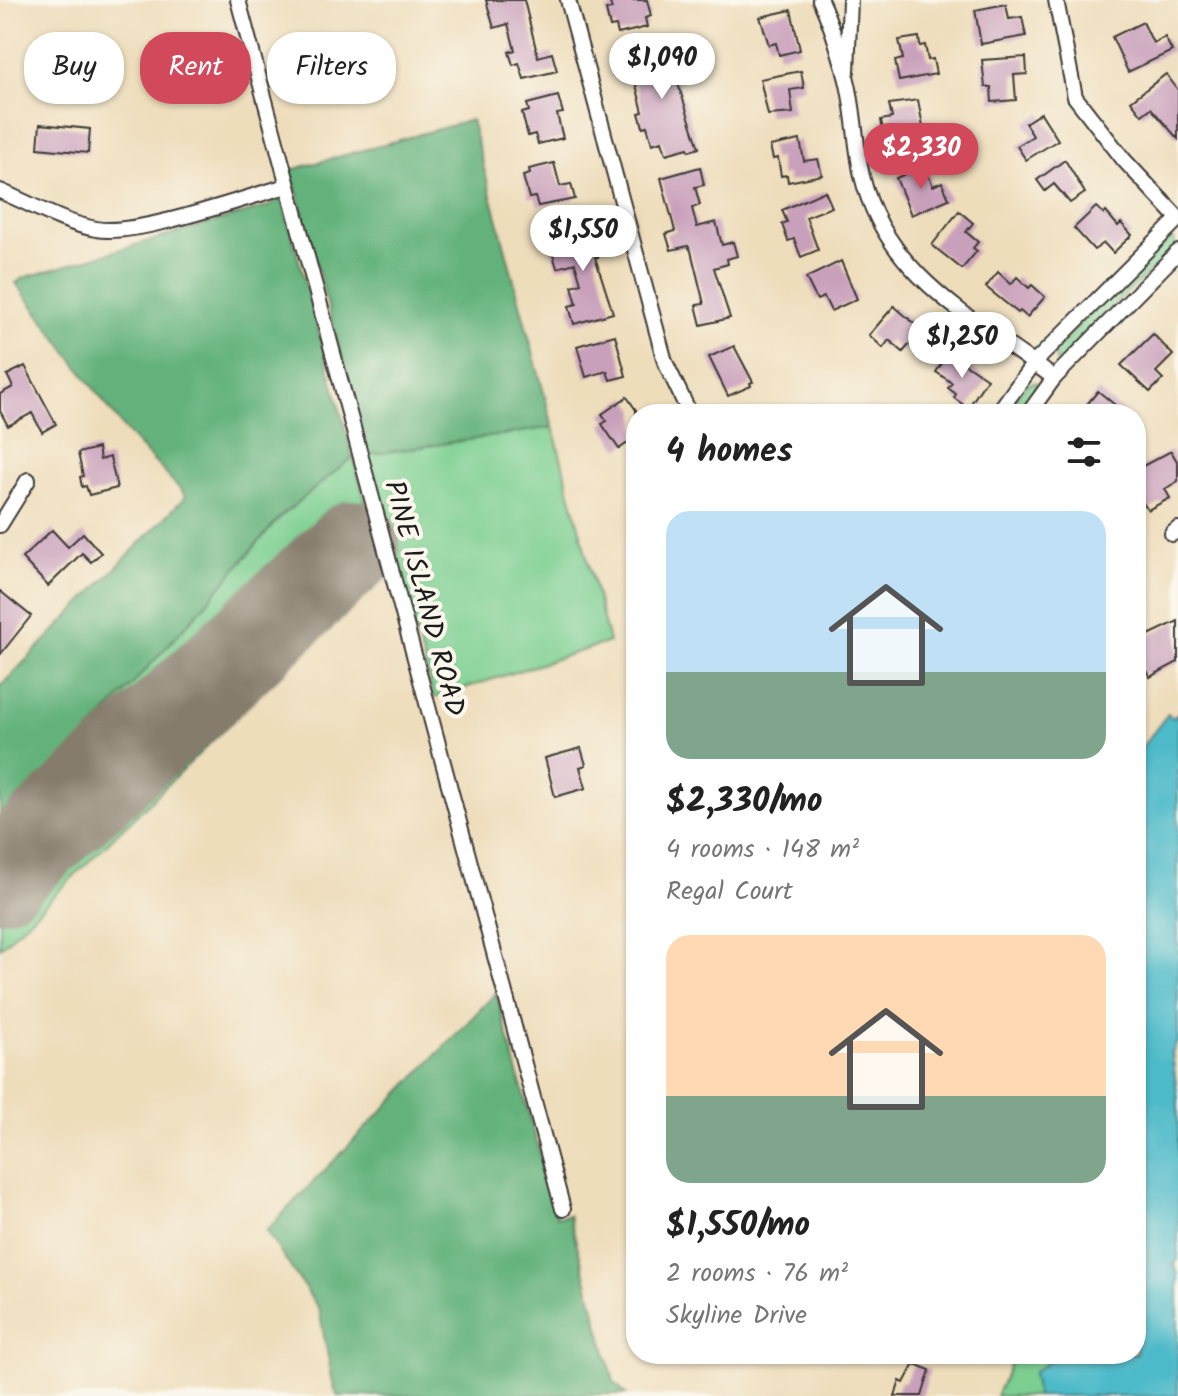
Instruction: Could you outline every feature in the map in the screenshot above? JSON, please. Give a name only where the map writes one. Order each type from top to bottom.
[{"type":"street","name":"PINE ISLAND ROAD","points":[[238,0],[563,1209]]},
{"type":"street","points":[[568,0],[665,362],[685,404]]},
{"type":"street","points":[[820,0],[847,80],[862,176],[875,216],[897,253],[928,286],[1054,378]]},
{"type":"street","points":[[847,80],[850,0]]},
{"type":"street","points":[[1004,404],[1034,363],[1178,219],[1124,160],[1075,97],[1056,0]]},
{"type":"street","points":[[0,191],[73,223],[100,230],[142,227],[287,186]]},
{"type":"street","points":[[1035,404],[1054,378],[1178,252]]},
{"type":"street","points":[[0,525],[28,480]]},
{"type":"green space","points":[[471,120],[553,427],[368,455],[291,170]]},
{"type":"green space","points":[[281,195],[353,457],[280,517],[203,607],[0,829],[0,687],[185,497],[128,434],[16,283],[23,278],[269,206],[274,202],[274,197]]},
{"type":"green space","points":[[1169,239],[1174,240],[1176,248],[1108,310],[1064,359],[1056,361],[1054,352],[1124,277]]},
{"type":"green space","points":[[1035,382],[1039,388],[1027,404],[1011,404],[1027,384]]},
{"type":"green space","points":[[553,427],[609,642],[434,698],[368,455]]},
{"type":"green space","points":[[353,457],[385,573],[0,948],[0,829],[203,607],[280,517]]},
{"type":"green space","points":[[496,993],[557,1217],[569,1215],[614,1382],[626,1394],[338,1396],[319,1309],[266,1231]]},
{"type":"green space","points":[[1010,1364],[1046,1364],[1033,1373],[1037,1396],[996,1396]]},
{"type":"water","points":[[1178,713],[1178,1040],[1172,1053],[1178,1099],[1178,1260],[1174,1265],[1178,1274],[1178,1396],[1037,1396],[1033,1373],[1046,1364],[1146,1364],[1146,742],[1168,714],[1173,718]]},
{"type":"building","points":[[486,0],[524,0],[538,57],[552,53],[557,71],[524,79],[519,63],[513,65],[509,52],[515,50],[508,24],[494,28]]},
{"type":"building","points":[[609,0],[647,0],[651,16],[645,18],[647,27],[618,34],[616,26],[610,27],[606,10],[612,9]]},
{"type":"building","points":[[1006,4],[1009,19],[1022,17],[1026,36],[981,44],[975,10]]},
{"type":"building","points":[[791,10],[800,50],[779,55],[776,43],[769,45],[760,17]]},
{"type":"building","points":[[1143,22],[1153,43],[1165,37],[1172,51],[1128,72],[1112,37]]},
{"type":"building","points":[[919,37],[920,46],[925,45],[928,60],[933,59],[936,74],[899,81],[895,61],[903,59],[899,40]]},
{"type":"building","points":[[652,47],[655,56],[664,54],[666,62],[676,59],[682,83],[678,84],[699,148],[666,154],[662,141],[652,144],[647,126],[643,127],[639,113],[643,112],[628,54]]},
{"type":"building","points":[[1026,57],[1027,74],[1014,75],[1016,100],[992,102],[991,87],[985,87],[982,60]]},
{"type":"building","points":[[801,71],[804,88],[790,90],[793,113],[768,115],[760,79]]},
{"type":"building","points":[[1166,74],[1178,90],[1178,139],[1151,108],[1142,115],[1131,101]]},
{"type":"building","points":[[558,96],[563,113],[557,114],[563,138],[538,144],[535,134],[528,136],[522,113],[529,111],[527,104]]},
{"type":"building","points":[[918,100],[923,127],[918,128],[919,136],[885,142],[881,120],[892,118],[889,104]]},
{"type":"building","points":[[1041,113],[1058,140],[1026,160],[1017,146],[1033,136],[1025,123]]},
{"type":"building","points":[[40,124],[90,129],[88,153],[38,148]]},
{"type":"building","points":[[800,140],[804,161],[818,159],[822,175],[788,182],[787,175],[781,176],[778,158],[773,159],[770,146]]},
{"type":"building","points":[[1065,160],[1085,193],[1070,203],[1054,184],[1045,191],[1037,180]]},
{"type":"building","points":[[554,163],[560,186],[571,184],[575,199],[538,206],[535,197],[529,198],[523,176],[530,174],[529,169]]},
{"type":"building","points":[[700,167],[704,185],[695,187],[700,205],[692,208],[697,227],[716,222],[722,245],[733,242],[737,256],[727,259],[728,264],[714,268],[730,318],[701,325],[696,305],[704,304],[691,251],[688,246],[671,250],[666,234],[675,231],[661,178]]},
{"type":"building","points":[[917,169],[919,173],[926,170],[933,186],[942,182],[949,199],[911,215],[896,178]]},
{"type":"building","points":[[825,191],[832,207],[806,217],[818,250],[801,257],[794,239],[788,241],[782,224],[787,222],[782,210]]},
{"type":"building","points":[[1096,207],[1104,214],[1106,212],[1118,226],[1121,223],[1132,235],[1113,253],[1104,243],[1094,250],[1074,228]]},
{"type":"building","points":[[959,211],[973,223],[966,232],[978,242],[973,248],[977,251],[962,269],[932,245]]},
{"type":"building","points":[[589,223],[598,257],[595,257],[613,313],[574,324],[569,306],[577,304],[572,286],[581,283],[575,263],[557,268],[551,248],[563,245],[559,231]]},
{"type":"building","points":[[841,261],[857,299],[831,311],[824,297],[817,300],[806,278]]},
{"type":"building","points":[[998,272],[1011,284],[1017,277],[1045,297],[1027,317],[986,287]]},
{"type":"building","points":[[894,306],[922,330],[903,352],[889,340],[883,348],[869,335]]},
{"type":"building","points":[[1153,334],[1173,355],[1156,372],[1163,379],[1150,392],[1121,365]]},
{"type":"building","points":[[615,335],[626,376],[610,380],[607,371],[586,377],[577,346]]},
{"type":"building","points":[[734,346],[753,382],[751,386],[728,396],[709,357]]},
{"type":"building","points":[[949,353],[987,379],[971,404],[962,404],[948,388],[952,383],[936,372]]},
{"type":"building","points":[[25,366],[56,424],[42,432],[32,413],[8,426],[0,411],[0,394],[13,387],[7,375]]},
{"type":"building","points":[[1098,391],[1114,404],[1087,404]]},
{"type":"building","points":[[627,397],[632,404],[626,404],[626,444],[619,449],[602,424],[607,421],[602,414]]},
{"type":"building","points":[[98,448],[100,460],[110,457],[117,488],[89,495],[86,486],[82,487],[78,453]]},
{"type":"building","points":[[1171,451],[1178,463],[1178,481],[1165,489],[1170,498],[1148,510],[1146,507],[1146,464]]},
{"type":"building","points":[[52,530],[68,547],[83,533],[101,553],[91,562],[82,553],[48,586],[22,558]]},
{"type":"building","points":[[0,591],[31,616],[0,655]]},
{"type":"building","points":[[1178,621],[1178,662],[1150,677],[1146,673],[1146,636]]},
{"type":"building","points":[[581,748],[586,765],[580,767],[586,788],[555,797],[545,758]]},
{"type":"building","points":[[914,1364],[930,1370],[922,1396],[895,1396],[900,1381],[904,1383]]},
{"type":"runway","points":[[0,875],[354,546]]}]
